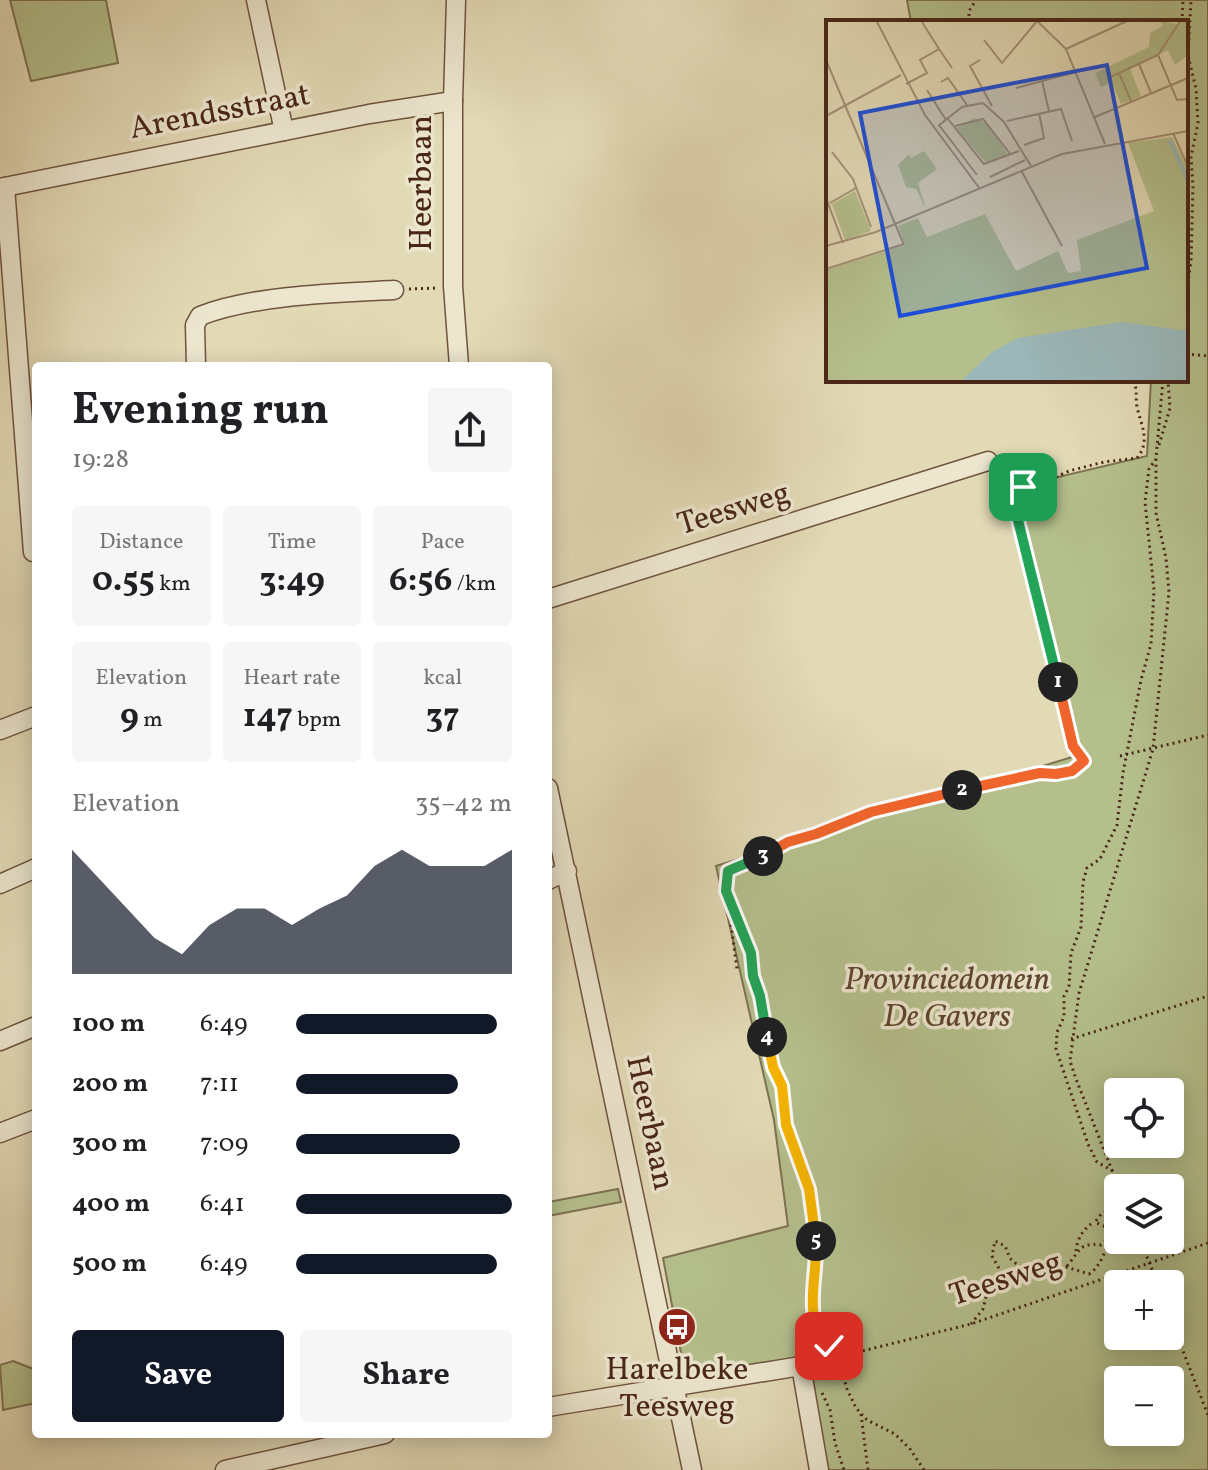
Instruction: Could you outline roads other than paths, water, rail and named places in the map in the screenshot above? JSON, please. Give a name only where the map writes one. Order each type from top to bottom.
[{"type":"street","points":[[256,0],[284,131]]},
{"type":"street","name":"Heerbaan","points":[[456,0],[453,286],[459,362]]},
{"type":"street","name":"Arendsstraat","points":[[3,188],[284,131],[453,101]]},
{"type":"street","points":[[3,188],[28,395],[32,521]]},
{"type":"street","points":[[196,362],[195,325],[200,316],[216,310],[308,295],[394,290]]},
{"type":"street","name":"Teesweg","points":[[552,598],[988,461]]},
{"type":"street","points":[[0,730],[32,718]]},
{"type":"street","name":"Heerbaan","points":[[552,805],[692,1470]]},
{"type":"street","points":[[0,884],[32,870]]},
{"type":"street","points":[[552,878],[567,871]]},
{"type":"street","points":[[0,1041],[32,1028]]},
{"type":"street","points":[[0,1133],[32,1121]]},
{"type":"street","points":[[552,1406],[811,1364],[819,1470]]},
{"type":"street","points":[[225,1470],[367,1438]]},
{"type":"place","name":"Harelbeke Teesweg","points":[[677,1327]]},
{"type":"park label","name":"Provinciedomein De Gavers","points":[[947,1000]]}]
